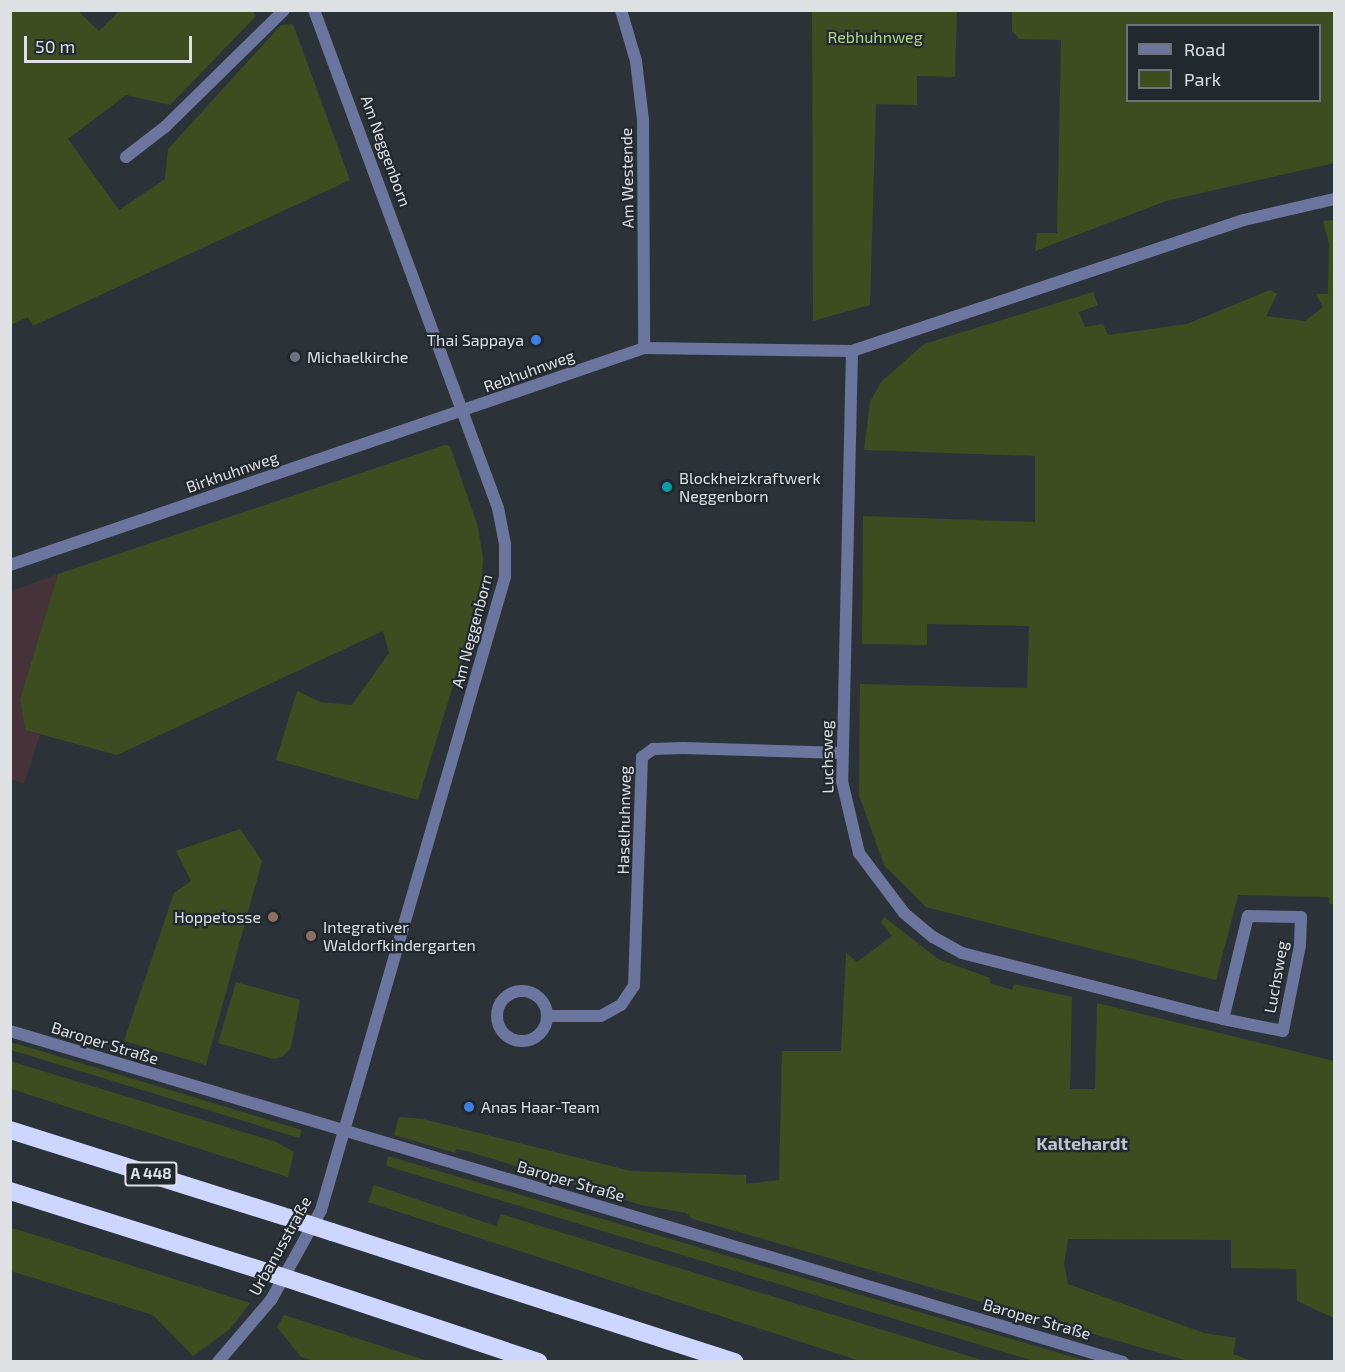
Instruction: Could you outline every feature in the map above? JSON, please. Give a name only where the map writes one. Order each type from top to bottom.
[{"type":"highway","name":"A 448","points":[[10,1130],[735,1362]]},
{"type":"highway","points":[[10,1191],[264,1271],[538,1362]]},
{"type":"street","points":[[126,157],[165,128],[284,10]]},
{"type":"street","name":"Am Neggenborn","points":[[314,10],[464,411],[498,508],[505,544],[505,577],[345,1131]]},
{"type":"street","name":"Am Westende","points":[[621,10],[636,61],[643,120],[644,348]]},
{"type":"street","name":"Rebhuhnweg","points":[[464,411],[644,348],[852,351],[1245,220],[1335,199]]},
{"type":"street","name":"Luchsweg","points":[[852,351],[842,753],[844,798],[860,853],[892,900],[933,937],[987,961],[1223,1019],[1283,1031],[1300,945],[1301,917],[1248,916],[1223,1019]]},
{"type":"street","name":"Birkhuhnweg","points":[[10,565],[464,411]]},
{"type":"street","name":"Haselhuhnweg","points":[[548,1016],[601,1016],[621,1005],[634,986],[642,757],[653,749],[683,748],[842,753]]},
{"type":"street","points":[[517,991],[538,996],[548,1016],[538,1035],[522,1041],[505,1034],[497,1019],[501,1001],[517,991]]},
{"type":"street","name":"Baroper Straße","points":[[10,1031],[1123,1362]]},
{"type":"street","name":"Urbanusstraße","points":[[218,1362],[271,1300],[309,1233],[321,1210],[345,1131]]},
{"type":"shaded area","points":[[58,574],[20,699],[25,730],[40,735],[24,783],[11,779],[10,592]]},
{"type":"green space","points":[[11,11],[78,11],[99,31],[119,11],[252,11],[256,16],[170,105],[126,95],[68,139],[119,210],[165,179],[168,149],[281,25],[293,24],[350,180],[33,326],[28,317],[11,325]]},
{"type":"green space","points":[[812,11],[957,11],[955,77],[917,76],[917,105],[876,104],[870,305],[813,321]]},
{"type":"green space","points":[[1012,11],[1334,11],[1334,163],[1166,201],[1035,251],[1037,233],[1057,233],[1061,40],[1019,39],[1012,31]]},
{"type":"green space","points":[[1334,220],[1334,904],[1329,904],[1329,897],[1238,895],[1216,980],[926,907],[884,865],[859,795],[860,684],[1027,688],[1029,626],[927,624],[927,645],[862,644],[863,516],[1035,522],[1035,456],[864,450],[870,402],[881,382],[924,344],[1093,292],[1098,305],[1079,312],[1085,327],[1103,324],[1108,335],[1187,324],[1270,290],[1277,294],[1266,316],[1305,321],[1323,307],[1316,294],[1328,294],[1329,243],[1323,221]]},
{"type":"green space","points":[[445,445],[450,446],[478,527],[483,558],[481,594],[418,800],[276,760],[297,691],[320,702],[352,705],[389,653],[383,631],[117,755],[25,730],[20,699],[58,574]]},
{"type":"green space","points":[[240,829],[262,861],[206,1065],[124,1041],[174,893],[191,881],[176,851]]},
{"type":"green space","points":[[884,917],[938,959],[990,978],[990,983],[1012,990],[1014,984],[1072,997],[1070,1089],[1095,1089],[1097,1003],[1334,1061],[1334,1318],[1297,1301],[1296,1269],[1231,1268],[1231,1240],[1068,1239],[1064,1264],[1068,1284],[1204,1333],[1236,1338],[1233,1354],[1252,1361],[1188,1361],[693,1219],[686,1213],[641,1205],[467,1151],[456,1149],[455,1153],[394,1135],[399,1117],[423,1119],[631,1171],[746,1175],[746,1184],[779,1180],[782,1051],[841,1051],[846,953],[857,962],[892,936],[881,922]]},
{"type":"green space","points":[[236,982],[300,1000],[291,1048],[283,1056],[274,1059],[218,1043]]},
{"type":"green space","points":[[11,1042],[302,1130],[299,1138],[11,1050]]},
{"type":"green space","points":[[10,1061],[276,1142],[294,1152],[288,1177],[11,1089]]},
{"type":"green space","points":[[388,1156],[1087,1361],[1034,1361],[390,1167],[386,1165]]},
{"type":"green space","points":[[374,1185],[496,1226],[501,1214],[985,1361],[860,1361],[368,1202]]},
{"type":"green space","points":[[10,1228],[250,1303],[230,1329],[193,1356],[153,1315],[11,1271]]},
{"type":"green space","points":[[284,1315],[428,1361],[314,1361],[301,1357],[277,1327]]},
{"type":"place","name":"Thai Sappaya","points":[[536,340]]},
{"type":"place","name":"Michaelkirche","points":[[295,357]]},
{"type":"place","name":"Blockheizkraftwerk Neggenborn","points":[[667,487]]},
{"type":"place","name":"Hoppetosse","points":[[273,917]]},
{"type":"place","name":"Integrativer Waldorfkindergarten","points":[[311,936]]},
{"type":"place","name":"Anas Haar-Team","points":[[469,1107]]},
{"type":"district","name":"Kaltehardt","points":[[1082,1143]]}]
